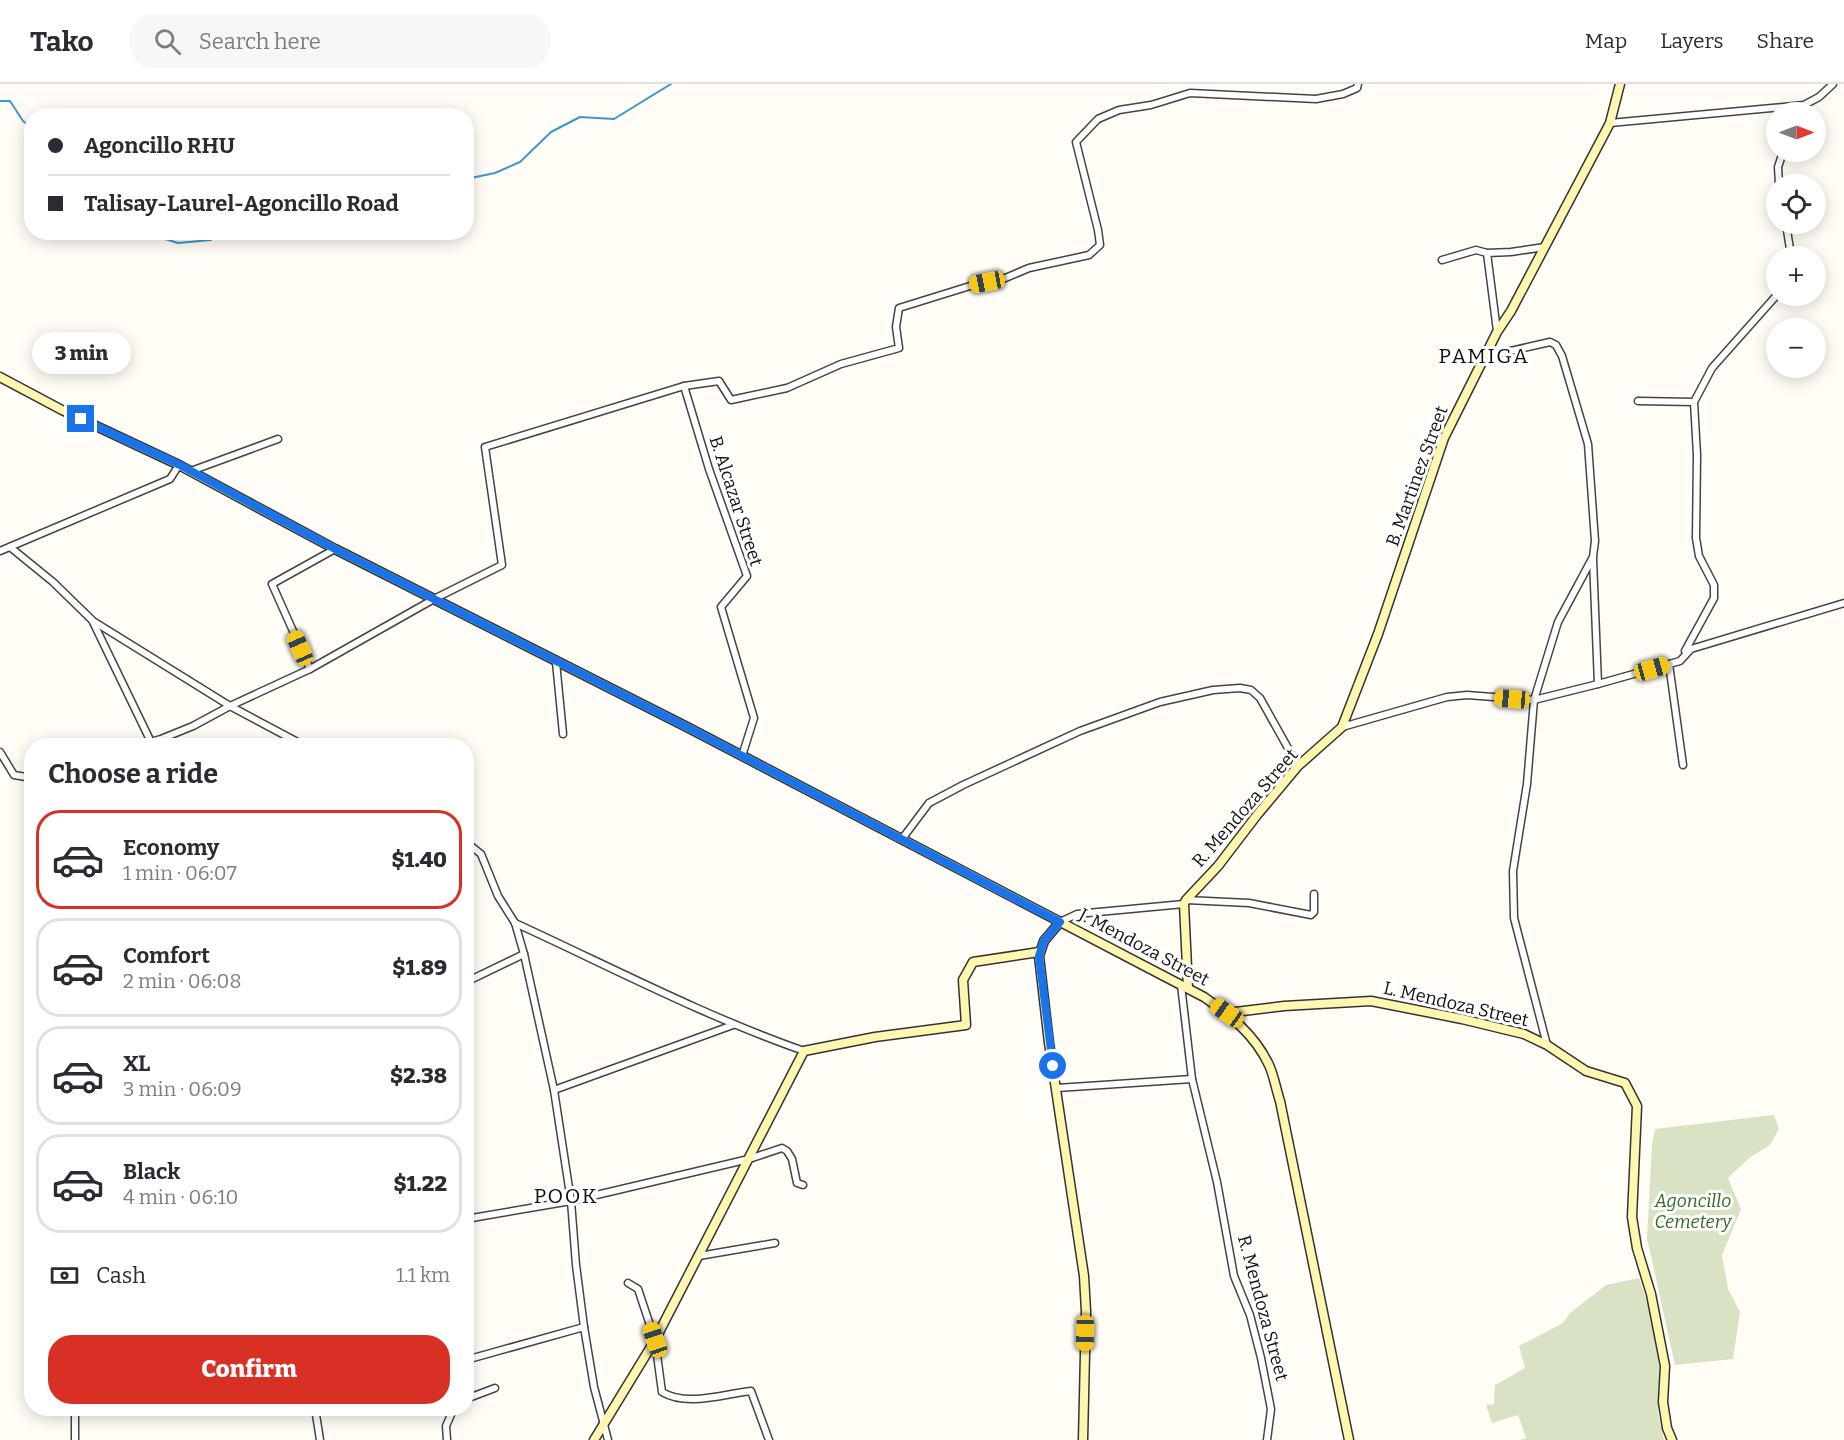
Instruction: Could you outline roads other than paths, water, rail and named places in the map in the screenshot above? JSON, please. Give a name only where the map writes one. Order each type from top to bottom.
[{"type":"street","points":[[162,738],[193,726],[310,669],[434,599],[502,565],[485,447],[684,386],[718,381],[730,400],[787,388],[842,364],[899,348],[896,327],[899,308],[970,286],[1003,279],[1029,268],[1089,255],[1100,245],[1076,142],[1098,119],[1119,110],[1151,105],[1190,93],[1316,99],[1343,94],[1357,87],[1358,84]]},
{"type":"street","name":"B. Martinez Street","points":[[1342,727],[1378,634],[1444,438],[1497,332],[1511,311],[1579,187],[1610,123],[1620,84]]},
{"type":"street","points":[[1810,102],[1833,84]]},
{"type":"street","points":[[1610,123],[1766,109]]},
{"type":"street","points":[[1442,260],[1476,250],[1487,253],[1545,248]]},
{"type":"street","points":[[1487,253],[1497,332]]},
{"type":"street","points":[[1680,661],[1714,598],[1714,585],[1699,556],[1696,538],[1697,455],[1694,402],[1712,368],[1767,306]]},
{"type":"street","points":[[1484,357],[1550,342],[1556,345],[1563,356],[1587,444],[1595,541],[1593,557],[1598,684]]},
{"type":"street","name":"J. Mendoza Street","points":[[0,377],[62,410],[180,465],[335,549],[804,788],[1185,987],[1227,1013],[1254,1040],[1269,1065],[1277,1092],[1349,1440]]},
{"type":"street","name":"B. Alcazar Street","points":[[684,386],[709,469],[747,576],[721,607],[754,718],[742,756]]},
{"type":"street","points":[[1638,401],[1694,402]]},
{"type":"street","points":[[191,471],[278,439]]},
{"type":"street","points":[[0,551],[170,479],[180,465]]},
{"type":"street","points":[[10,547],[53,582],[93,621],[230,706],[293,738]]},
{"type":"street","points":[[310,669],[272,584],[335,549]]},
{"type":"street","points":[[1546,1045],[1514,918],[1513,871],[1527,784],[1534,700],[1558,622],[1593,557]]},
{"type":"street","points":[[1342,727],[1447,697],[1467,695],[1534,700],[1680,661],[1691,649],[1844,603]]},
{"type":"street","points":[[93,621],[149,738]]},
{"type":"street","points":[[556,662],[563,734]]},
{"type":"street","points":[[1669,664],[1683,765]]},
{"type":"street","points":[[902,839],[929,803],[963,785],[1080,730],[1160,702],[1212,690],[1240,688],[1251,690],[1260,698],[1298,766]]},
{"type":"street","name":"R. Mendoza Street","points":[[1267,1440],[1271,1409],[1261,1358],[1250,1315],[1234,1276],[1217,1182],[1187,1049],[1185,902],[1218,866],[1298,766],[1342,727]]},
{"type":"street","points":[[0,752],[14,775],[24,777]]},
{"type":"street","points":[[474,848],[481,854],[498,896],[515,923],[524,954],[554,1090],[571,1201],[584,1328],[594,1387],[608,1440]]},
{"type":"street","points":[[1083,1440],[1086,1295],[1049,1043],[1039,952],[1044,941],[1060,922],[1077,914],[1185,902],[1249,903],[1311,915],[1314,912],[1314,894]]},
{"type":"street","points":[[515,923],[733,1025],[804,1051],[875,1037],[966,1025],[963,980],[973,962],[1039,952]]},
{"type":"street","points":[[474,978],[524,954]]},
{"type":"street","name":"L. Mendoza Street","points":[[1227,1013],[1284,1006],[1371,1001],[1524,1034],[1546,1045],[1586,1071],[1625,1083],[1637,1106],[1632,1217],[1637,1248],[1651,1294],[1665,1366],[1664,1402],[1667,1428],[1672,1440]]},
{"type":"street","points":[[554,1090],[733,1025]]},
{"type":"street","points":[[594,1440],[655,1340],[804,1051]]},
{"type":"street","points":[[1057,1088],[1192,1079]]},
{"type":"street","points":[[474,1218],[571,1201],[749,1159],[782,1148],[787,1151],[792,1160],[797,1183],[803,1185]]},
{"type":"street","points":[[699,1256],[775,1243]]},
{"type":"street","points":[[628,1283],[638,1289],[655,1340],[662,1392],[673,1399],[687,1400],[751,1391],[770,1440]]},
{"type":"street","points":[[474,1358],[584,1328]]},
{"type":"street","points":[[474,1396],[495,1388]]},
{"type":"street","points":[[75,1416],[75,1440]]},
{"type":"street","points":[[316,1416],[320,1440]]},
{"type":"street","points":[[447,1440],[446,1426],[450,1416]]},
{"type":"waterway","points":[[474,177],[495,173],[520,162],[551,132],[580,117],[614,119],[671,84]]},
{"type":"waterway","points":[[0,101],[10,101],[24,122]]},
{"type":"waterway","points":[[168,240],[178,243],[211,240]]},
{"type":"district","name":"PAMIGA","points":[[1484,356]]},
{"type":"district","name":"POOK","points":[[566,1196]]},
{"type":"park label","name":"Agoncillo Cemetery","points":[[1693,1211]]}]
